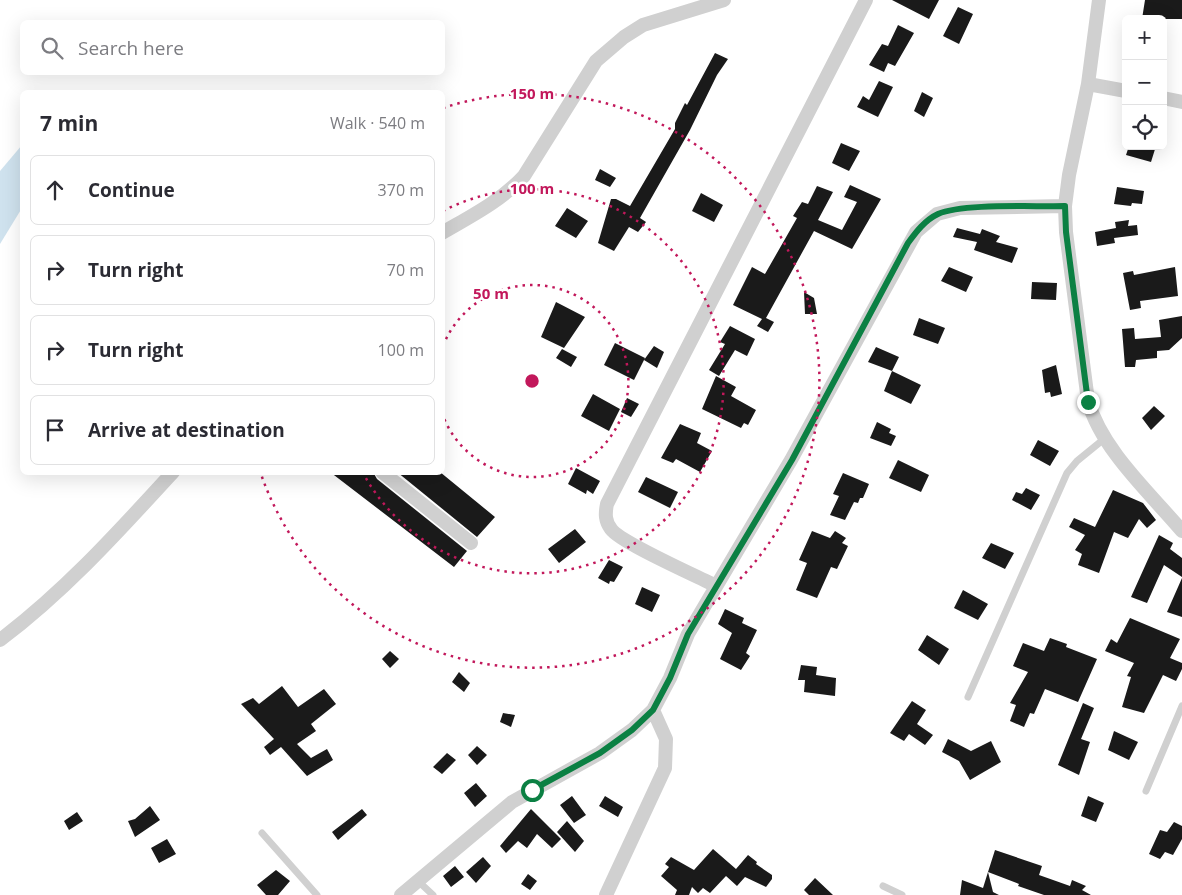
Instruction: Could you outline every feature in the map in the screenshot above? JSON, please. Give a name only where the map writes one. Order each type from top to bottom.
[{"type":"street","points":[[445,231],[483,210],[513,188],[524,176],[596,61],[610,48],[643,25],[724,0]]},
{"type":"street","points":[[716,586],[619,537],[607,523],[605,513],[607,504],[866,0]]},
{"type":"street","points":[[1099,0],[1088,84],[1065,206],[1066,232],[1088,402],[1094,421],[1104,439],[1182,531]]},
{"type":"street","points":[[1088,84],[1122,90]]},
{"type":"street","points":[[1167,99],[1182,102]]},
{"type":"street","points":[[401,895],[512,802],[600,753],[632,730],[653,710],[670,678],[688,634],[792,460],[916,232],[937,214],[960,208],[1065,206]]},
{"type":"street","points":[[0,640],[36,613],[87,566],[170,475]]},
{"type":"street","points":[[386,475],[471,543]]},
{"type":"street","points":[[606,895],[665,768],[666,739],[653,710]]},
{"type":"lane","points":[[968,697],[1068,473],[1077,461],[1104,439]]},
{"type":"lane","points":[[1146,791],[1182,706]]},
{"type":"lane","points":[[262,833],[318,895]]},
{"type":"lane","points":[[418,880],[433,895]]},
{"type":"lane","points":[[883,886],[902,895]]},
{"type":"water","points":[[20,147],[20,211],[0,244],[0,171]]},
{"type":"building","points":[[892,0],[939,0],[929,19]]},
{"type":"building","points":[[1145,0],[1182,0],[1182,19],[1167,19],[1167,15],[1143,15]]},
{"type":"building","points":[[958,7],[973,14],[959,44],[943,36]]},
{"type":"building","points":[[898,25],[914,33],[895,66],[888,63],[884,72],[869,65],[882,44],[888,46]]},
{"type":"building","points":[[715,53],[728,59],[717,75],[690,130],[640,218],[646,222],[638,232],[629,227],[614,251],[598,243],[611,199],[616,199],[630,206],[675,129],[675,123],[685,103],[687,105]]},
{"type":"building","points":[[879,81],[893,87],[878,117],[857,107],[863,96],[869,100]]},
{"type":"building","points":[[922,92],[933,98],[924,117],[914,111]]},
{"type":"building","points":[[841,143],[860,151],[849,171],[832,163]]},
{"type":"building","points":[[1128,150],[1155,150],[1151,162],[1126,155]]},
{"type":"building","points":[[600,169],[616,178],[610,187],[595,180]]},
{"type":"building","points":[[850,185],[881,199],[852,249],[814,231],[766,318],[774,322],[768,332],[757,326],[762,319],[733,305],[752,267],[765,274],[797,218],[793,216],[802,202],[808,204],[817,186],[833,192],[818,220],[842,230],[857,202],[844,197]]},
{"type":"building","points":[[1117,187],[1144,191],[1142,204],[1132,203],[1131,206],[1114,204]]},
{"type":"building","points":[[701,193],[723,205],[714,222],[692,211]]},
{"type":"building","points":[[567,208],[588,221],[576,238],[555,226]]},
{"type":"building","points":[[1129,220],[1128,226],[1137,225],[1138,235],[1114,238],[1115,243],[1097,246],[1095,232],[1116,228],[1115,222]]},
{"type":"building","points":[[957,228],[980,234],[982,229],[1000,236],[996,242],[1018,248],[1012,263],[974,250],[977,242],[953,237]]},
{"type":"building","points":[[949,267],[973,277],[966,292],[941,281]]},
{"type":"building","points":[[1175,267],[1178,296],[1140,301],[1141,308],[1130,310],[1123,273],[1133,271],[1134,275]]},
{"type":"building","points":[[1032,282],[1057,283],[1056,300],[1031,299]]},
{"type":"building","points":[[804,292],[814,298],[817,314],[805,314]]},
{"type":"building","points":[[556,302],[585,317],[564,348],[541,337]]},
{"type":"building","points":[[1182,316],[1182,338],[1169,350],[1157,351],[1157,358],[1136,360],[1135,367],[1125,367],[1122,329],[1134,328],[1135,339],[1161,337],[1159,320]]},
{"type":"building","points":[[919,318],[945,328],[938,344],[913,335]]},
{"type":"building","points":[[730,326],[755,339],[747,356],[735,350],[719,376],[709,370],[725,344],[720,342]]},
{"type":"building","points":[[615,343],[645,358],[634,380],[604,365]]},
{"type":"building","points":[[654,346],[664,352],[657,368],[644,360]]},
{"type":"building","points":[[876,347],[899,357],[892,371],[868,362]]},
{"type":"building","points":[[562,349],[577,357],[571,367],[556,358]]},
{"type":"building","points":[[1056,365],[1062,394],[1051,397],[1050,392],[1045,393],[1042,370]]},
{"type":"building","points":[[892,371],[921,385],[911,404],[884,391]]},
{"type":"building","points":[[716,376],[736,387],[731,396],[756,410],[748,425],[744,423],[741,428],[702,409]]},
{"type":"building","points":[[593,394],[620,409],[609,431],[581,416]]},
{"type":"building","points":[[627,398],[639,404],[631,417],[621,412]]},
{"type":"building","points":[[1154,406],[1165,416],[1151,430],[1142,418]]},
{"type":"building","points":[[877,422],[891,429],[889,433],[896,436],[891,446],[870,438]]},
{"type":"building","points":[[680,424],[701,433],[697,443],[712,451],[700,472],[676,459],[673,463],[661,458]]},
{"type":"building","points":[[1038,440],[1059,451],[1050,466],[1030,455]]},
{"type":"building","points":[[898,460],[929,475],[921,492],[889,478]]},
{"type":"building","points":[[576,468],[600,481],[593,494],[587,490],[586,494],[568,484]]},
{"type":"building","points":[[843,473],[869,484],[863,498],[860,498],[858,503],[854,502],[845,520],[830,515],[839,496],[833,494]]},
{"type":"building","points":[[334,475],[375,475],[377,479],[467,551],[454,567]]},
{"type":"building","points":[[401,475],[444,475],[495,517],[477,537]]},
{"type":"building","points":[[646,477],[678,492],[670,508],[638,492]]},
{"type":"building","points":[[1026,488],[1040,495],[1031,510],[1012,500],[1016,492],[1022,494]]},
{"type":"building","points":[[1113,490],[1143,503],[1156,520],[1147,528],[1139,519],[1128,538],[1114,532],[1099,573],[1078,565],[1082,554],[1075,550],[1085,535],[1069,527],[1074,518],[1095,527]]},
{"type":"building","points":[[575,529],[586,542],[559,563],[548,549]]},
{"type":"building","points":[[812,531],[830,538],[835,531],[846,538],[842,543],[848,546],[837,569],[831,567],[817,598],[796,590],[807,563],[799,560]]},
{"type":"building","points":[[1159,535],[1173,543],[1170,549],[1182,558],[1182,577],[1164,565],[1147,603],[1131,597]]},
{"type":"building","points":[[991,543],[1014,553],[1005,569],[982,558]]},
{"type":"building","points":[[609,560],[623,567],[614,582],[610,581],[609,584],[598,578]]},
{"type":"building","points":[[1182,578],[1182,617],[1167,612]]},
{"type":"building","points":[[642,587],[660,595],[652,612],[635,604]]},
{"type":"building","points":[[963,590],[988,604],[978,620],[954,608]]},
{"type":"building","points":[[725,609],[744,618],[742,623],[757,630],[746,653],[750,656],[741,670],[720,659],[732,633],[718,624]]},
{"type":"building","points":[[1130,618],[1180,639],[1170,658],[1182,663],[1182,669],[1176,681],[1163,675],[1144,713],[1122,707],[1131,677],[1127,676],[1134,663],[1105,651],[1111,639],[1117,643]]},
{"type":"building","points":[[927,635],[949,649],[939,665],[918,650]]},
{"type":"building","points":[[1050,638],[1067,644],[1066,647],[1097,659],[1078,702],[1045,689],[1034,714],[1030,713],[1024,727],[1010,721],[1016,705],[1010,703],[1028,672],[1013,666],[1023,643],[1044,651]]},
{"type":"building","points":[[390,651],[399,659],[390,668],[382,659]]},
{"type":"building","points":[[801,665],[817,667],[816,675],[836,678],[835,696],[804,692],[805,680],[798,680]]},
{"type":"building","points":[[459,672],[470,683],[464,692],[452,682]]},
{"type":"building","points":[[282,686],[298,707],[324,689],[336,704],[311,724],[316,731],[297,744],[311,758],[327,749],[333,760],[307,776],[281,747],[270,755],[264,747],[274,739],[241,704],[253,698],[259,704]]},
{"type":"building","points":[[912,701],[926,710],[917,724],[933,735],[925,745],[909,734],[904,741],[890,733]]},
{"type":"building","points":[[1083,703],[1094,708],[1081,739],[1090,742],[1079,775],[1058,765]]},
{"type":"building","points":[[503,713],[515,715],[511,727],[500,722]]},
{"type":"building","points":[[1114,731],[1138,742],[1129,760],[1108,750]]},
{"type":"building","points":[[948,739],[971,751],[991,741],[1001,762],[970,780],[959,761],[942,752]]},
{"type":"building","points":[[477,746],[487,755],[477,765],[468,755]]},
{"type":"building","points":[[447,753],[456,760],[442,774],[433,767]]},
{"type":"building","points":[[476,783],[487,796],[475,807],[464,793]]},
{"type":"building","points":[[572,796],[586,815],[574,823],[560,805]]},
{"type":"building","points":[[605,796],[623,807],[618,817],[599,806]]},
{"type":"building","points":[[1088,796],[1104,803],[1096,822],[1081,816]]},
{"type":"building","points":[[150,806],[160,820],[135,837],[128,821],[135,819]]},
{"type":"building","points":[[362,809],[367,815],[338,840],[332,832]]},
{"type":"building","points":[[531,809],[561,839],[552,848],[537,834],[527,848],[518,841],[506,853],[500,846]]},
{"type":"building","points":[[77,812],[83,821],[69,830],[64,821]]},
{"type":"building","points":[[567,821],[584,841],[575,852],[557,832]]},
{"type":"building","points":[[1174,822],[1182,826],[1182,839],[1173,855],[1165,852],[1160,859],[1149,854],[1160,830],[1167,832]]},
{"type":"building","points":[[167,839],[176,854],[159,863],[151,848]]},
{"type":"building","points":[[713,849],[736,869],[748,855],[757,862],[756,864],[772,875],[772,879],[766,887],[745,877],[737,886],[726,876],[710,893],[703,888],[698,893],[692,887],[689,895],[675,895],[677,890],[661,876],[669,867],[665,864],[671,857],[694,870]]},
{"type":"building","points":[[995,850],[1042,866],[1039,875],[1070,886],[1072,880],[1086,886],[1082,890],[1091,895],[1044,895],[1018,886],[1019,884],[988,872]]},
{"type":"building","points":[[483,857],[491,866],[476,883],[466,872]]},
{"type":"building","points":[[455,866],[464,877],[451,887],[443,876]]},
{"type":"building","points":[[276,870],[290,881],[278,895],[266,895],[257,885]]},
{"type":"building","points":[[988,872],[993,892],[999,895],[960,895],[962,880],[983,888]]},
{"type":"building","points":[[528,874],[537,881],[530,890],[521,884]]},
{"type":"building","points":[[815,878],[833,895],[809,895],[804,890]]},
{"type":"route","points":[[532,790],[600,753],[632,730],[653,710],[662,696],[688,634],[792,460],[908,243],[916,232],[937,214],[960,208],[1065,206],[1066,232],[1088,402]]}]
